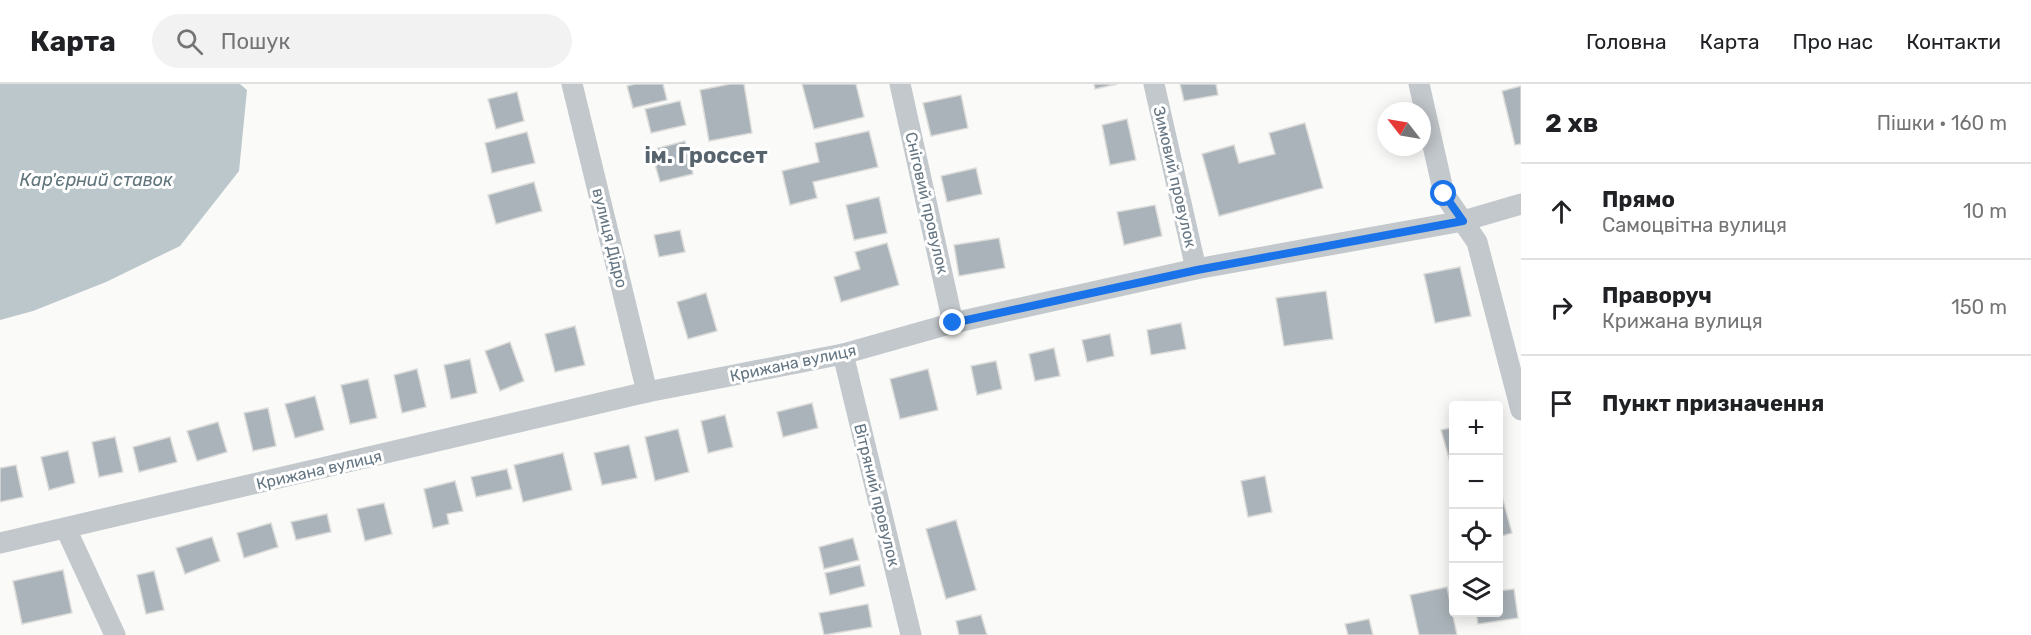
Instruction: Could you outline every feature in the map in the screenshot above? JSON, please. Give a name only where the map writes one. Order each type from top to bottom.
[{"type":"street","name":"вулиця Дідро","points":[[572,84],[647,392]]},
{"type":"street","name":"Сніговий провулок","points":[[900,84],[953,323]]},
{"type":"street","name":"Зимовий провулок","points":[[1154,84],[1197,270]]},
{"type":"street","points":[[1419,84],[1444,194],[1477,242],[1521,410]]},
{"type":"street","name":"Крижана вулиця","points":[[0,543],[647,392],[843,354],[953,323],[1197,270],[1463,221],[1521,204]]},
{"type":"street","name":"Вітряний провулок","points":[[843,354],[911,635]]},
{"type":"street","points":[[66,529],[115,635]]},
{"type":"water","name":"Кар'єрний ставок","points":[[0,84],[240,84],[247,90],[239,171],[180,246],[106,282],[33,311],[0,320]]},
{"type":"building","points":[[663,84],[667,100],[633,108],[627,86]]},
{"type":"building","points":[[730,84],[744,84],[752,133],[709,141],[700,90]]},
{"type":"building","points":[[802,84],[856,84],[864,117],[814,129]]},
{"type":"building","points":[[1094,84],[1117,84],[1095,89]]},
{"type":"building","points":[[1180,84],[1216,84],[1218,95],[1184,101]]},
{"type":"building","points":[[1521,86],[1521,144],[1515,145],[1502,91]]},
{"type":"building","points":[[517,92],[524,121],[496,129],[488,99]]},
{"type":"building","points":[[961,95],[968,128],[931,136],[923,103]]},
{"type":"building","points":[[680,101],[686,125],[651,133],[645,109]]},
{"type":"building","points":[[1127,119],[1136,160],[1110,165],[1102,125]]},
{"type":"building","points":[[1305,123],[1323,188],[1219,216],[1202,154],[1234,145],[1239,163],[1275,154],[1269,133]]},
{"type":"building","points":[[869,131],[878,167],[813,182],[817,198],[790,205],[782,171],[819,162],[815,143]]},
{"type":"building","points":[[527,132],[535,163],[492,173],[485,143]]},
{"type":"building","points":[[685,141],[693,174],[660,182],[651,150]]},
{"type":"building","points":[[976,168],[982,194],[947,202],[941,176]]},
{"type":"building","points":[[534,182],[542,211],[496,224],[488,195]]},
{"type":"building","points":[[879,197],[887,233],[854,240],[846,205]]},
{"type":"building","points":[[1155,205],[1162,236],[1124,245],[1117,212]]},
{"type":"building","points":[[680,230],[685,252],[659,257],[654,235]]},
{"type":"building","points":[[999,238],[1005,268],[959,276],[954,245]]},
{"type":"building","points":[[887,243],[899,285],[841,302],[834,277],[860,269],[855,252]]},
{"type":"building","points":[[1460,267],[1471,316],[1435,323],[1424,274]]},
{"type":"building","points":[[1326,291],[1333,339],[1284,346],[1276,298]]},
{"type":"building","points":[[706,293],[717,331],[688,339],[677,302]]},
{"type":"building","points":[[1181,323],[1186,349],[1151,355],[1147,330]]},
{"type":"building","points":[[575,326],[585,365],[555,372],[545,334]]},
{"type":"building","points":[[1110,334],[1114,356],[1087,362],[1082,340]]},
{"type":"building","points":[[510,342],[524,381],[500,391],[485,351]]},
{"type":"building","points":[[1054,348],[1060,376],[1035,381],[1029,354]]},
{"type":"building","points":[[470,359],[477,393],[451,399],[444,365]]},
{"type":"building","points":[[996,361],[1002,389],[977,395],[971,366]]},
{"type":"building","points":[[417,369],[426,407],[402,413],[394,375]]},
{"type":"building","points":[[928,369],[938,410],[900,419],[890,379]]},
{"type":"building","points":[[368,379],[377,418],[350,424],[341,385]]},
{"type":"building","points":[[315,396],[324,430],[295,438],[285,404]]},
{"type":"building","points":[[812,403],[818,428],[783,437],[777,412]]},
{"type":"building","points":[[268,408],[276,446],[253,451],[244,413]]},
{"type":"building","points":[[725,415],[733,447],[708,453],[701,421]]},
{"type":"building","points":[[218,422],[227,452],[197,461],[187,431]]},
{"type":"building","points":[[1449,428],[1449,458],[1441,430]]},
{"type":"building","points":[[678,429],[689,472],[655,481],[645,437]]},
{"type":"building","points":[[115,437],[123,472],[99,477],[92,442]]},
{"type":"building","points":[[170,437],[177,462],[139,472],[133,447]]},
{"type":"building","points":[[629,445],[637,478],[602,485],[594,453]]},
{"type":"building","points":[[68,451],[75,483],[49,490],[41,457]]},
{"type":"building","points":[[563,453],[572,490],[523,502],[514,465]]},
{"type":"building","points":[[16,465],[23,497],[0,502],[0,468]]},
{"type":"building","points":[[507,469],[512,489],[476,497],[471,477]]},
{"type":"building","points":[[1265,476],[1272,512],[1248,517],[1241,481]]},
{"type":"building","points":[[455,481],[463,511],[447,514],[449,524],[433,528],[424,489]]},
{"type":"building","points":[[1503,500],[1512,533],[1503,536]]},
{"type":"building","points":[[384,503],[392,534],[365,541],[357,509]]},
{"type":"building","points":[[327,514],[331,532],[296,540],[291,522]]},
{"type":"building","points":[[956,520],[976,590],[946,599],[926,529]]},
{"type":"building","points":[[271,523],[278,547],[244,558],[237,533]]},
{"type":"building","points":[[212,537],[220,561],[185,574],[176,548]]},
{"type":"building","points":[[853,538],[859,560],[824,569],[819,547]]},
{"type":"building","points":[[860,565],[865,586],[830,595],[825,573]]},
{"type":"building","points":[[63,570],[72,613],[22,624],[13,581]]},
{"type":"building","points":[[154,571],[164,610],[146,614],[137,575]]},
{"type":"building","points":[[1447,587],[1449,617],[1453,617],[1457,635],[1419,635],[1410,595]]},
{"type":"building","points":[[1514,589],[1518,618],[1478,624],[1477,617],[1503,617],[1503,590]]},
{"type":"building","points":[[868,604],[872,627],[824,635],[819,613]]},
{"type":"building","points":[[981,615],[987,635],[959,635],[956,621]]},
{"type":"building","points":[[1369,619],[1373,635],[1348,635],[1345,624]]},
{"type":"district","name":"ім. Гроссет","points":[[706,155]]},
{"type":"route","points":[[953,323],[1197,270],[1463,221],[1444,194]]}]
